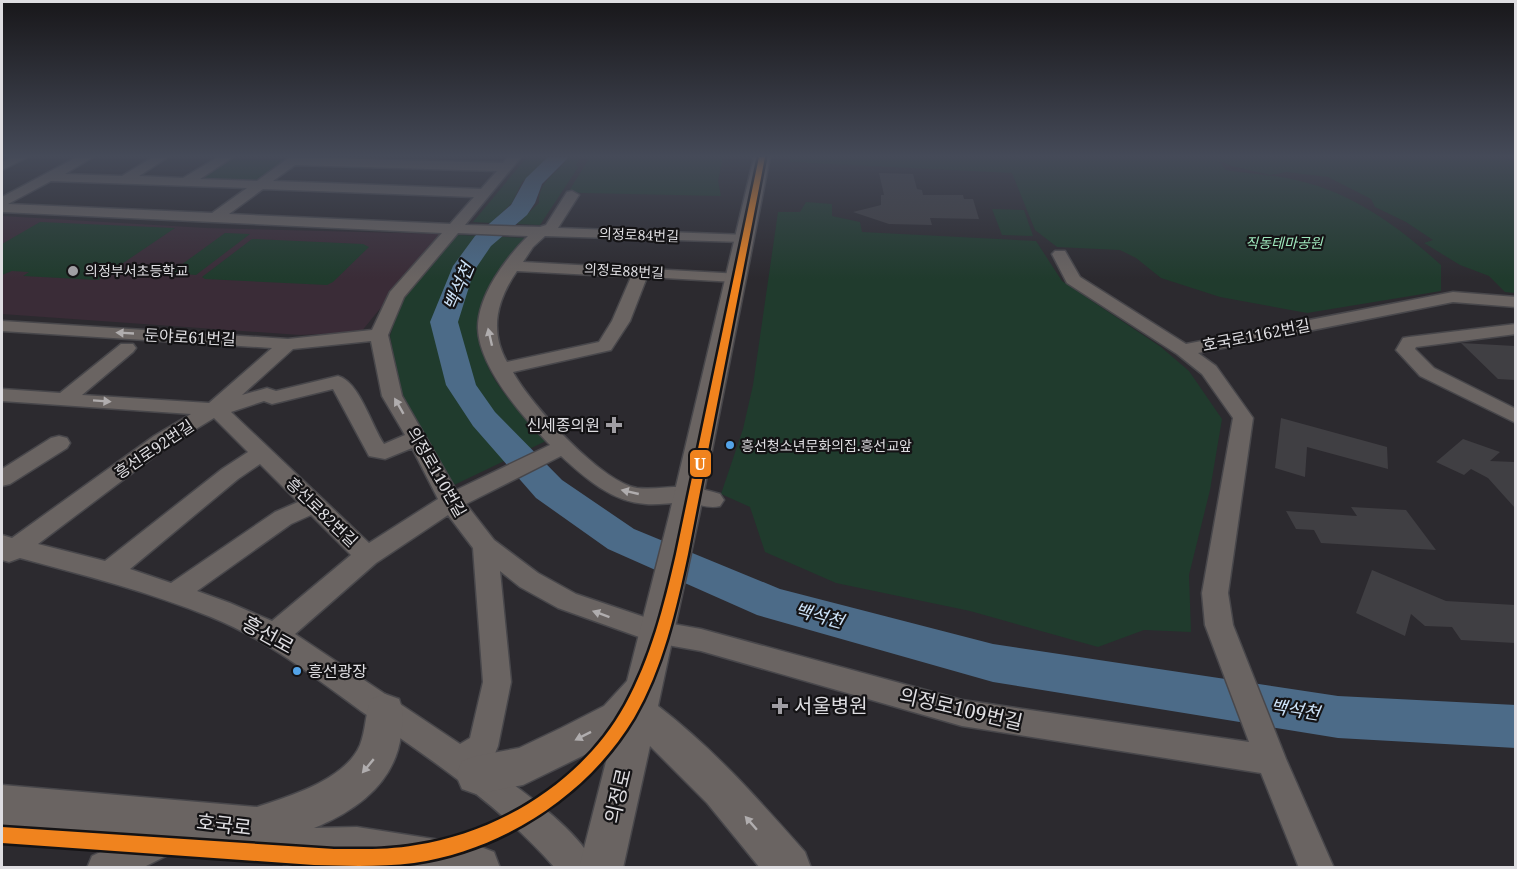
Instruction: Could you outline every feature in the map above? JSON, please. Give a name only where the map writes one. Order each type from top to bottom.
[{"type":"street","points":[[215,218],[242,198]]},
{"type":"street","points":[[379,335],[396,296],[481,198]]},
{"type":"street","points":[[570,198],[551,228],[538,231],[512,266],[500,284],[489,310],[487,335],[506,380],[563,447],[623,492],[686,506],[712,500]]},
{"type":"street","points":[[686,506],[752,198]]},
{"type":"street","name":"의정로84번길","points":[[2,208],[743,238]]},
{"type":"street","points":[[1060,254],[1073,280],[1183,350]]},
{"type":"street","name":"의정로88번길","points":[[512,266],[735,277]]},
{"type":"street","points":[[502,369],[605,346],[621,321],[640,272]]},
{"type":"street","name":"호국로1162번길","points":[[1183,350],[1453,297],[1515,302]]},
{"type":"street","name":"둔야로61번길","points":[[2,326],[288,344],[379,335]]},
{"type":"street","points":[[1515,330],[1409,342],[1405,350],[1427,372],[1449,386],[1515,417]]},
{"type":"street","name":"의정로110번길","points":[[379,335],[392,396],[451,502],[485,546],[529,580],[567,601],[658,625]]},
{"type":"street","name":"흥선로92번길","points":[[6,551],[160,441],[216,409],[288,344]]},
{"type":"street","points":[[66,398],[127,348]]},
{"type":"street","name":"호국로1162번길","points":[[1183,350],[1209,370],[1243,418],[1215,593],[1219,626],[1271,760]]},
{"type":"street","points":[[2,395],[216,409],[267,394],[272,398],[338,382],[346,390],[366,435],[377,451],[386,452],[417,438]]},
{"type":"street","name":"흥선로82번길","points":[[216,409],[367,556],[275,635]]},
{"type":"street","points":[[2,479],[59,443]]},
{"type":"street","points":[[367,556],[451,502],[563,447]]},
{"type":"street","points":[[109,572],[230,474],[262,453]]},
{"type":"street","points":[[174,594],[283,518],[313,505]]},
{"type":"street","name":"의정로","points":[[601,867],[686,506]]},
{"type":"street","points":[[468,769],[483,746],[497,682],[485,546]]},
{"type":"street","name":"흥선로","points":[[6,551],[109,572],[221,610],[275,635],[468,769],[548,834],[579,867]]},
{"type":"street","name":"의정로109번길","points":[[658,625],[701,640],[962,713],[1271,760]]},
{"type":"street","points":[[468,769],[523,766],[618,718],[639,700],[678,745],[722,789],[789,867]]},
{"type":"street","points":[[257,828],[323,805],[358,778],[376,757],[385,711]]},
{"type":"street","points":[[1271,760],[1317,867]]},
{"type":"street","name":"호국로","points":[[2,806],[257,828],[317,859],[357,849],[478,867]]},
{"type":"street","points":[[104,867],[200,822]]},
{"type":"shaded area","points":[[2,216],[206,228],[441,234],[361,332],[300,335],[2,314]]},
{"type":"green space","points":[[493,198],[515,198],[512,203],[491,223],[473,222]]},
{"type":"green space","points":[[540,198],[558,198],[540,225],[517,224],[539,203]]},
{"type":"green space","name":"직동테마공원","points":[[1022,198],[1346,198],[1393,226],[1441,265],[1441,291],[1307,313],[1220,297],[1161,278],[1136,258],[1120,250],[1057,247],[1035,230]]},
{"type":"green space","name":"직동테마공원","points":[[1368,198],[1515,198],[1515,293],[1505,292],[1489,276],[1460,265],[1424,243],[1433,240],[1406,222],[1375,207]]},
{"type":"green space","points":[[806,202],[832,204],[832,216],[860,222],[862,232],[1036,241],[1062,281],[1161,347],[1189,371],[1222,419],[1210,490],[1189,575],[1191,632],[1144,630],[1098,647],[970,611],[836,583],[765,552],[750,507],[721,494],[743,429],[753,385],[778,212],[800,212]]},
{"type":"green space","points":[[992,209],[1024,210],[1033,236],[1002,235]]},
{"type":"green space","points":[[40,222],[175,228],[98,280],[23,276],[29,272],[12,271],[2,275],[2,244]]},
{"type":"green space","points":[[225,233],[250,234],[196,275],[170,273]]},
{"type":"green space","points":[[457,235],[527,238],[480,333],[487,365],[495,379],[514,405],[548,440],[450,487],[401,396],[390,336],[402,298]]},
{"type":"green space","points":[[252,239],[363,244],[369,247],[333,282],[327,285],[205,279],[202,277]]},
{"type":"building","points":[[881,198],[964,198],[973,199],[979,219],[930,218],[932,225],[889,224],[853,212],[881,205]]},
{"type":"building","points":[[1461,343],[1515,346],[1515,380],[1498,379]]},
{"type":"building","points":[[1281,418],[1387,447],[1388,469],[1307,447],[1305,477],[1275,468]]},
{"type":"building","points":[[1463,439],[1500,452],[1490,461],[1515,462],[1515,508],[1488,478],[1471,469],[1464,475],[1436,462]]},
{"type":"building","points":[[1351,507],[1406,510],[1436,550],[1321,543],[1314,530],[1296,529],[1286,511],[1357,516]]},
{"type":"building","points":[[1372,570],[1446,601],[1515,605],[1515,643],[1461,640],[1452,627],[1425,626],[1411,614],[1405,636],[1356,613]]},
{"type":"waterway","name":"백석천","points":[[526,198],[519,210],[483,241],[462,271],[444,322],[461,385],[484,419],[549,489],[621,539],[772,603],[993,663],[1338,717],[1516,727]]},
{"type":"transit line","name":"U","points":[[2,835],[314,856],[355,858],[396,856],[444,848],[498,829],[525,815],[573,781],[612,739],[630,711],[644,682],[666,619],[682,554],[754,198]]},
{"type":"place","name":"의정부서초등학교","points":[[73,271]]},
{"type":"place","name":"신세종의원","points":[[614,425]]},
{"type":"place","name":"흥선청소년문화의집.흥선교앞","points":[[730,445]]},
{"type":"place","name":"흥선광장","points":[[297,671]]},
{"type":"place","name":"서울병원","points":[[780,706]]}]
